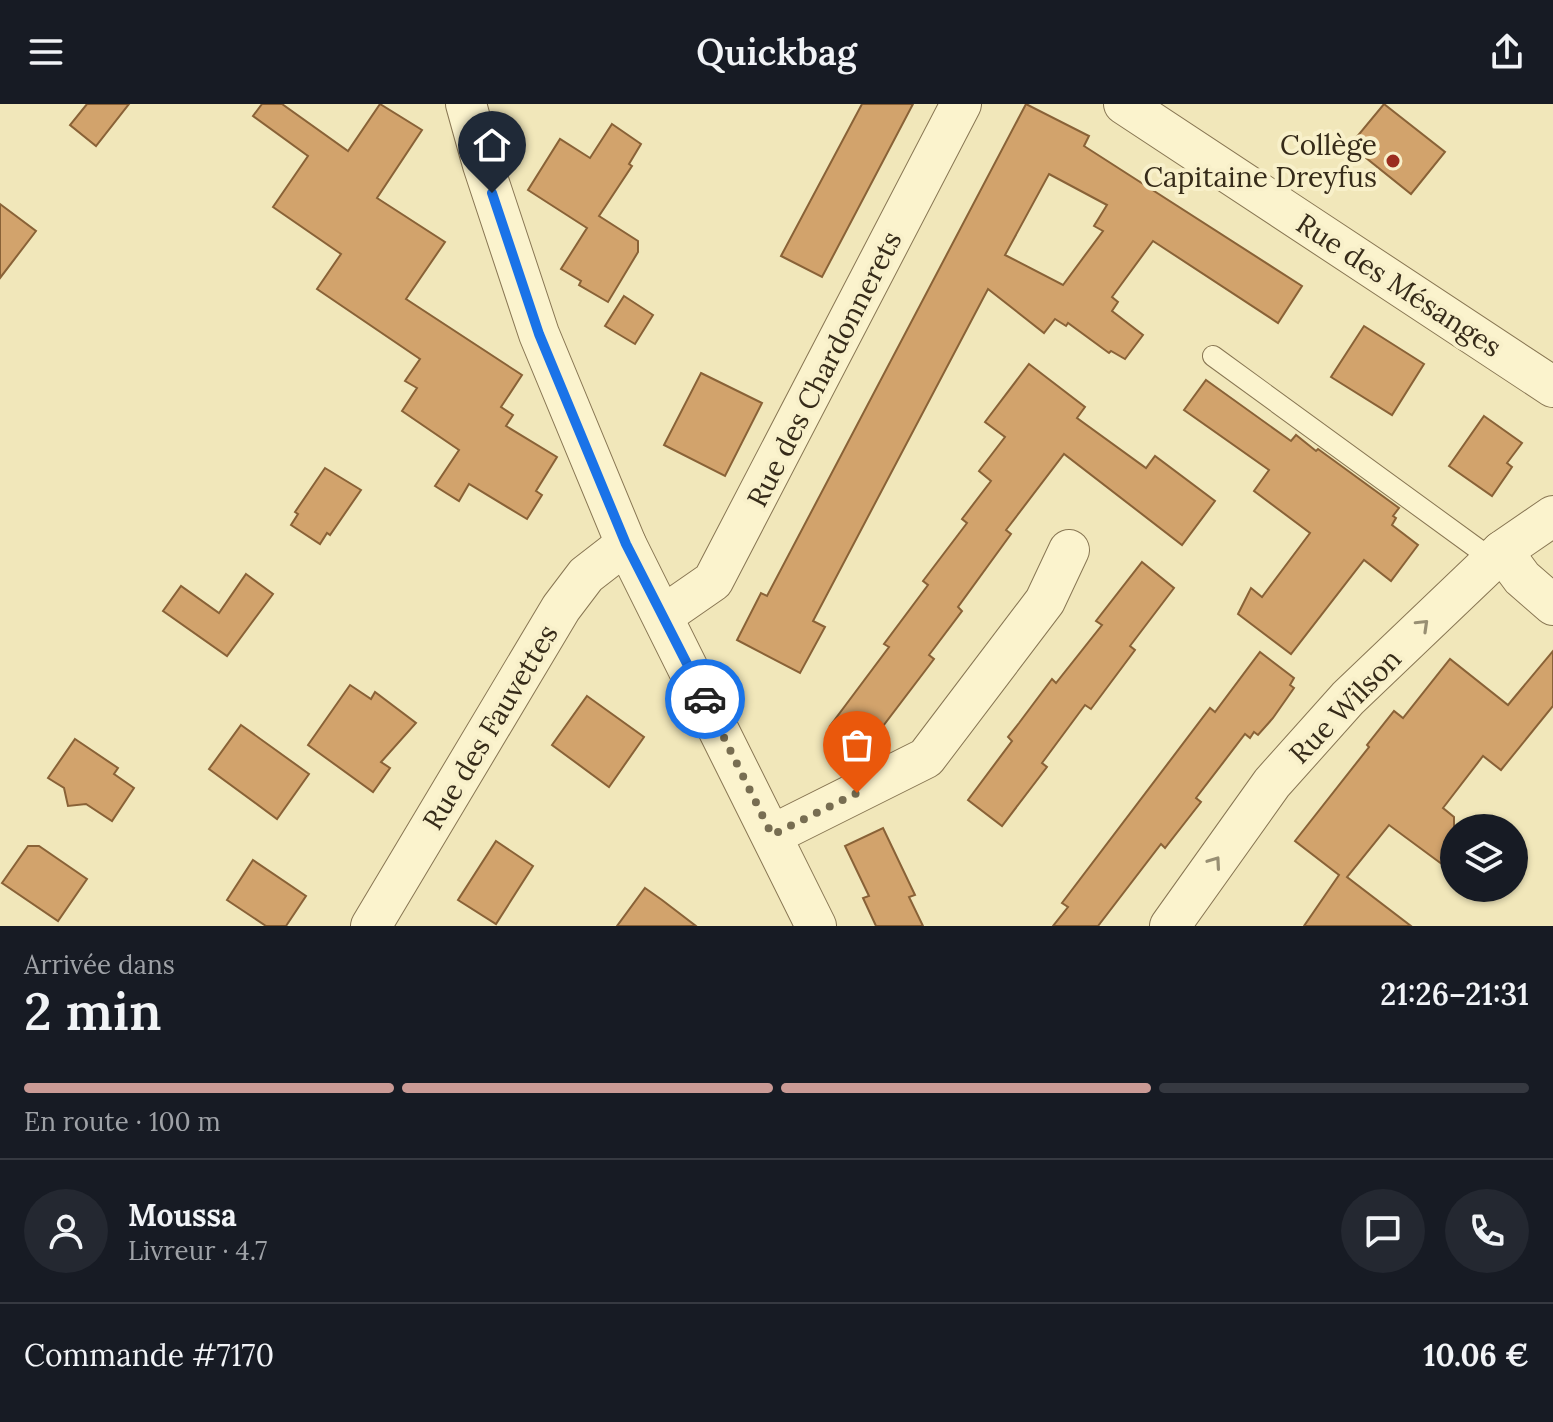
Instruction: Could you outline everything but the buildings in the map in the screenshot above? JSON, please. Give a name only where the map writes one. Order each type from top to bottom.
[{"type":"street","points":[[466,104],[539,334],[626,544],[664,615],[816,926]]},
{"type":"street","name":"Rue des Chardonnerets","points":[[664,615],[713,581],[961,104]]},
{"type":"street","name":"Rue des Mésanges","points":[[1124,104],[1553,387]]},
{"type":"street","name":"Rue Wilson","points":[[1170,926],[1272,783],[1348,698],[1498,556],[1553,516]]},
{"type":"street","name":"Rue des Fauvettes","points":[[371,926],[561,608],[586,575],[626,544]]},
{"type":"street","points":[[772,835],[926,758],[1045,601],[1069,550]]},
{"type":"street","points":[[1498,556],[1553,605]]},
{"type":"lane","points":[[1213,356],[1498,556]]},
{"type":"way so far","points":[[705,699],[772,835],[857,793]]},
{"type":"place","name":"Collège Capitaine Dreyfus","points":[[1393,161]]},
{"type":"route","points":[[492,193],[539,334],[626,544],[705,699]]}]
